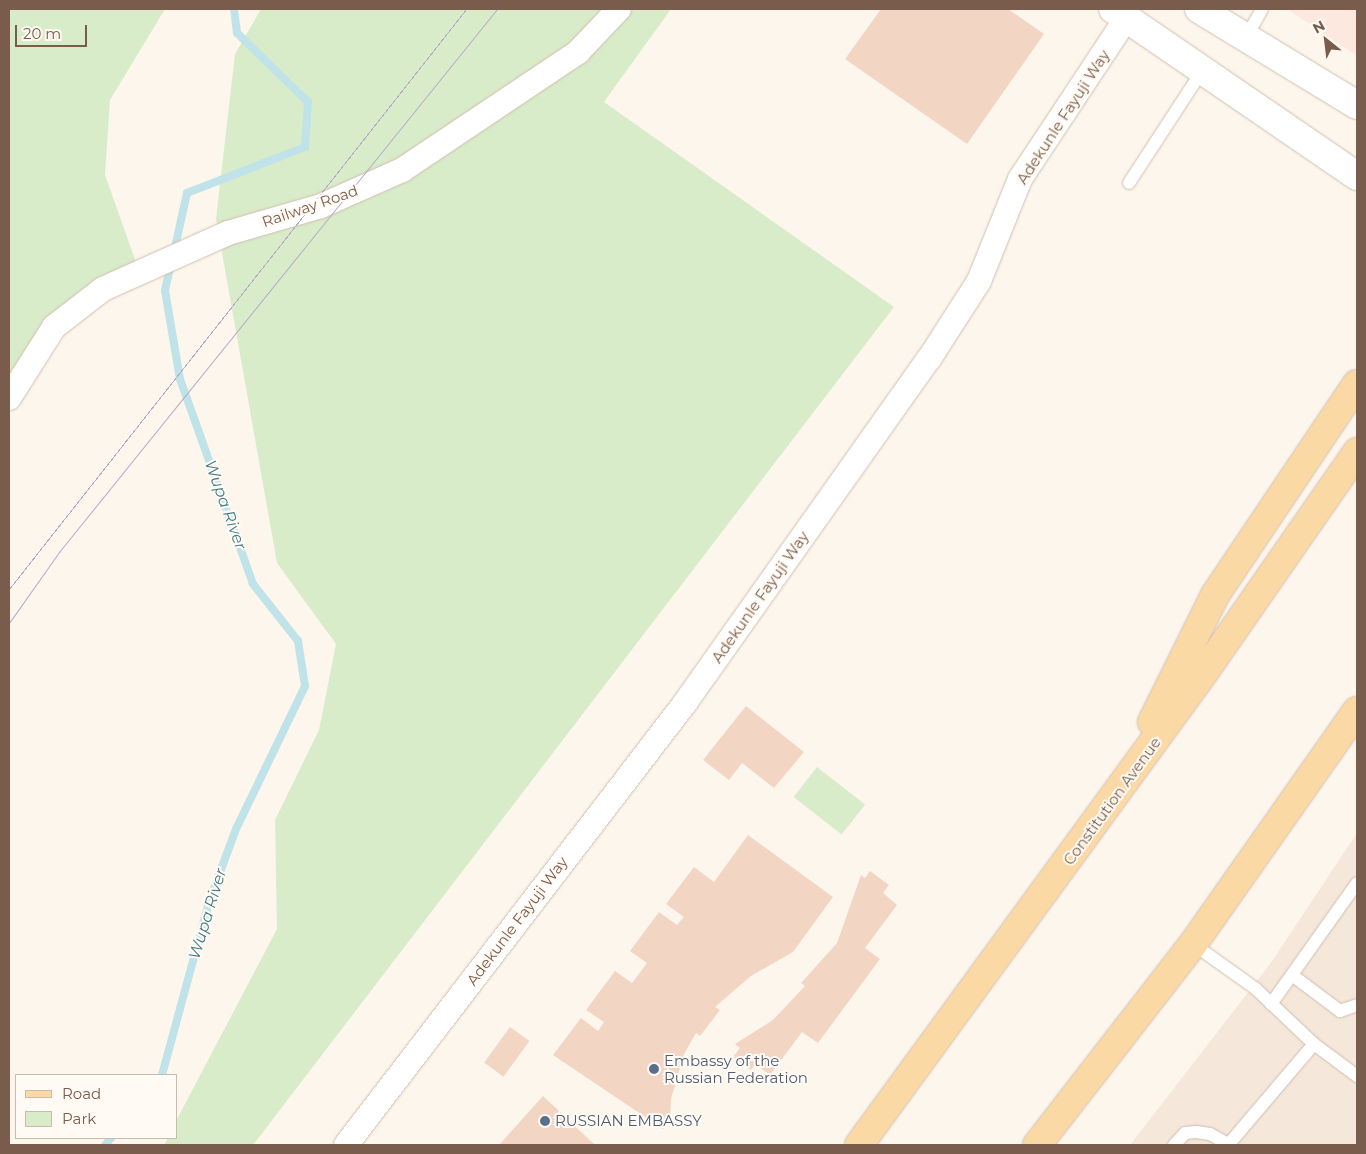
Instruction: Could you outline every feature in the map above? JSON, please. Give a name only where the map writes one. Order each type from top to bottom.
[{"type":"main road","points":[[1117,794],[1215,595],[1357,384]]},
{"type":"main road","name":"Constitution Avenue","points":[[859,1145],[1117,794],[1357,452]]},
{"type":"main road","points":[[1037,1145],[1194,944],[1357,711]]},
{"type":"main road","points":[[1329,751],[1357,729]]},
{"type":"street","name":"Railway Road","points":[[9,398],[54,327],[77,306],[139,271],[228,233],[321,206],[402,170],[578,52],[619,9]]},
{"type":"street","points":[[1199,9],[1357,105]]},
{"type":"street","points":[[1119,14],[1357,176]]},
{"type":"street","name":"Adekunle Fayuji Way","points":[[346,1145],[685,703],[929,359],[979,281],[1020,179],[1119,14]]},
{"type":"lane","points":[[1246,38],[1262,9]]},
{"type":"lane","points":[[1129,183],[1202,71]]},
{"type":"lane","points":[[1271,1004],[1357,883]]},
{"type":"lane","points":[[1194,944],[1271,1004],[1314,1044],[1357,1076]]},
{"type":"lane","points":[[1292,975],[1340,1011],[1357,1005]]},
{"type":"lane","points":[[1174,1145],[1185,1133],[1196,1132],[1230,1144],[1314,1044]]},
{"type":"shaded area","points":[[1287,9],[1357,9],[1357,56]]},
{"type":"shaded area","points":[[1357,833],[1357,1145],[1130,1145],[1270,964]]},
{"type":"green space","points":[[9,9],[165,9],[110,100],[105,175],[139,271],[77,306],[9,398]]},
{"type":"green space","points":[[261,9],[671,9],[604,102],[894,307],[253,1145],[164,1145],[167,1139],[178,1139],[178,1117],[277,929],[275,820],[319,730],[336,644],[277,563],[216,219],[235,54]]},
{"type":"green space","points":[[817,767],[865,805],[842,834],[794,797]]},
{"type":"building","points":[[881,9],[1008,9],[1044,34],[967,144],[845,59]]},
{"type":"building","points":[[746,706],[804,752],[774,788],[742,763],[729,780],[703,760]]},
{"type":"building","points":[[748,835],[833,897],[793,952],[751,976],[715,1007],[720,1010],[700,1036],[696,1033],[684,1054],[671,1099],[670,1120],[663,1129],[553,1055],[581,1018],[598,1031],[604,1022],[586,1010],[615,971],[632,983],[647,963],[630,951],[659,912],[677,925],[684,917],[666,904],[694,867],[714,882]]},
{"type":"building","points":[[870,871],[889,885],[883,893],[897,905],[865,948],[880,959],[818,1043],[802,1032],[770,1075],[755,1064],[751,1070],[733,1057],[740,1048],[735,1044],[773,1020],[805,986],[801,983],[837,943],[861,875],[865,878]]},
{"type":"building","points":[[510,1027],[529,1041],[504,1077],[484,1063]]},
{"type":"building","name":"RUSSIAN EMBASSY","points":[[543,1096],[595,1145],[499,1145]]},
{"type":"waterway","name":"Wupa River","points":[[174,252],[187,193],[305,147],[308,102],[237,33],[234,9]]},
{"type":"waterway","name":"Wupa River","points":[[162,1074],[209,902],[236,829],[305,686],[298,641],[253,584],[180,379],[165,290],[171,263]]},
{"type":"waterway","name":"Wupa River","points":[[105,1145],[110,1139]]},
{"type":"tram line","points":[[9,589],[466,9]]},
{"type":"tram line","points":[[9,623],[59,552],[497,9]]},
{"type":"place","name":"Embassy of the Russian Federation","points":[[654,1069]]},
{"type":"place","name":"RUSSIAN EMBASSY","points":[[545,1121]]}]
